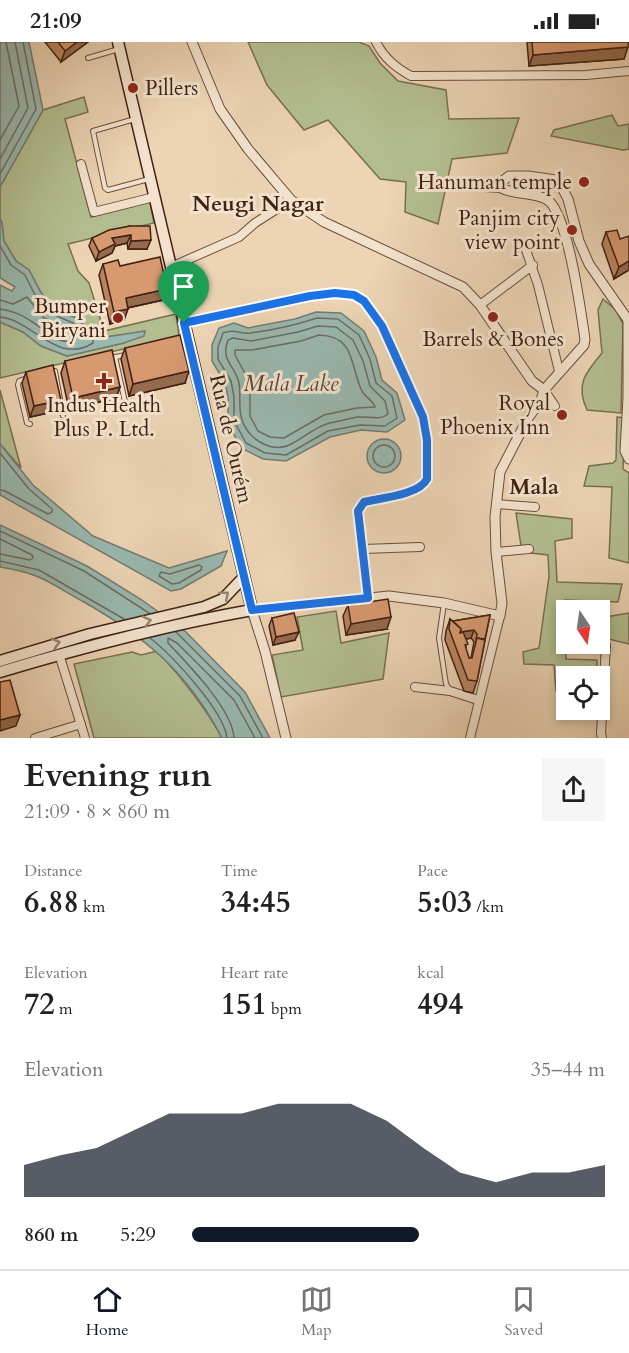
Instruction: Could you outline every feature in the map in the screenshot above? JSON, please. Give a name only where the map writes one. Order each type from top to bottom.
[{"type":"main road","name":"Rua de Ourém","points":[[119,46],[184,323],[183,344],[252,610]]},
{"type":"main road","points":[[205,613],[223,599],[244,577]]},
{"type":"main road","points":[[0,672],[24,659],[92,640],[205,613],[252,610]]},
{"type":"main road","points":[[0,661],[59,654],[92,640]]},
{"type":"street","points":[[192,42],[220,109],[291,200],[324,222],[463,287],[480,305],[532,381],[543,390],[555,406]]},
{"type":"street","points":[[376,42],[383,55],[411,76],[586,75],[629,71]]},
{"type":"street","points":[[81,164],[93,212],[154,197]]},
{"type":"street","points":[[501,188],[500,183],[509,176],[556,180],[560,184],[568,199],[579,241],[589,264],[628,320],[625,451],[629,459]]},
{"type":"street","points":[[468,186],[501,188],[546,199],[553,206],[564,232],[585,339],[584,345],[571,361],[543,390],[541,400],[528,418],[500,472],[496,504],[496,552],[502,603],[470,738]]},
{"type":"street","points":[[171,267],[239,237],[255,223],[291,200]]},
{"type":"street","points":[[525,247],[533,265],[559,371]]},
{"type":"street","points":[[480,305],[533,265]]},
{"type":"street","points":[[184,323],[310,296],[335,293],[354,295],[364,301],[382,326],[423,417],[427,440],[427,479],[425,484],[416,491],[364,502],[358,511],[368,598]]},
{"type":"street","points":[[496,504],[535,507]]},
{"type":"street","points":[[363,549],[420,547]]},
{"type":"street","points":[[496,552],[529,549]]},
{"type":"street","points":[[252,610],[389,596],[444,603],[500,616]]},
{"type":"street","name":"Rua de Ourém","points":[[252,610],[265,651],[286,738]]},
{"type":"street","points":[[59,654],[85,738]]},
{"type":"street","points":[[602,738],[605,654]]},
{"type":"street","points":[[415,687],[450,690],[456,694],[478,699]]},
{"type":"street","points":[[35,738],[81,724]]},
{"type":"lane","points":[[88,58],[119,46]]},
{"type":"lane","points":[[136,119],[93,131],[105,188],[108,190],[150,179]]},
{"type":"lane","points":[[105,359],[136,353]]},
{"type":"lane","points":[[115,357],[124,402]]},
{"type":"lane","points":[[44,374],[65,369]]},
{"type":"lane","points":[[56,371],[63,416]]},
{"type":"lane","points":[[30,424],[27,423],[18,383],[22,379],[33,376]]},
{"type":"lane","points":[[444,603],[439,638],[446,684],[450,690]]},
{"type":"green space","points":[[248,42],[359,42],[369,46],[380,63],[398,81],[446,90],[449,119],[519,118],[507,153],[452,159],[438,224],[405,212],[406,182],[380,179],[328,120],[304,130],[267,85]]},
{"type":"green space","points":[[84,97],[88,112],[65,119],[91,217],[150,202],[154,223],[68,244],[78,271],[89,283],[104,331],[176,314],[179,336],[0,378],[0,322],[23,332],[41,346],[67,356],[124,343],[145,332],[106,337],[92,333],[76,318],[52,308],[29,270],[16,261],[4,241],[0,219],[0,187],[43,110]]},
{"type":"green space","points":[[612,115],[618,126],[629,124],[629,149],[623,150],[551,136],[554,130]]},
{"type":"green space","points":[[603,299],[616,310],[623,324],[621,413],[587,410],[582,393],[587,373],[602,353],[598,310]]},
{"type":"green space","points":[[0,390],[21,468],[0,444]]},
{"type":"green space","points":[[617,417],[625,418],[623,469],[629,473],[629,563],[609,558],[612,487],[584,486],[589,466],[613,463],[616,460]]},
{"type":"green space","points":[[516,513],[572,519],[572,538],[555,541],[557,582],[622,584],[618,602],[556,600],[556,654],[566,654],[566,659],[597,660],[597,666],[556,666],[556,691],[554,665],[524,664],[523,652],[539,648],[549,576],[548,555],[522,552]]},
{"type":"green space","points":[[336,611],[341,643],[389,633],[383,679],[281,697],[272,655],[303,650],[297,617]]},
{"type":"green space","points":[[629,613],[629,644],[610,639],[610,616]]},
{"type":"green space","points":[[157,651],[192,692],[222,738],[94,738],[74,664],[132,652],[141,655]]},
{"type":"water","points":[[0,42],[29,42],[43,110],[0,187]]},
{"type":"water","points":[[0,219],[4,241],[16,261],[29,270],[52,308],[76,318],[93,333],[106,337],[145,331],[144,336],[67,356],[41,346],[23,332],[0,322],[0,285],[12,291],[15,287],[0,278]]},
{"type":"water","name":"Mala Lake","points":[[316,312],[341,313],[364,331],[376,357],[382,380],[397,393],[405,420],[387,432],[361,430],[330,437],[286,461],[263,459],[241,448],[228,423],[228,397],[225,383],[212,361],[212,345],[219,328],[234,323],[248,328],[295,319]]},
{"type":"water","points":[[384,439],[396,444],[401,456],[396,468],[384,473],[372,468],[367,456],[372,444]]},
{"type":"water","points":[[0,444],[33,485],[93,536],[169,568],[227,551],[221,566],[181,589],[171,591],[0,495]]},
{"type":"water","points":[[0,525],[87,566],[142,600],[186,632],[245,692],[270,738],[222,738],[195,694],[180,676],[164,659],[127,629],[48,581],[14,569],[0,567]]},
{"type":"building","points":[[58,42],[77,42],[65,51]]},
{"type":"building","points":[[532,42],[628,42],[628,47],[533,55]]},
{"type":"building","points":[[130,226],[150,226],[151,240],[131,241],[131,235],[112,238],[115,244],[99,252],[92,238],[109,230]]},
{"type":"building","points":[[617,230],[620,239],[629,236],[629,261],[619,267],[606,232]]},
{"type":"building","points":[[160,257],[167,289],[126,298],[128,309],[114,312],[103,264],[118,260],[120,266]]},
{"type":"building","points":[[180,335],[189,371],[133,384],[125,348]]},
{"type":"building","points":[[112,350],[120,387],[73,398],[65,361]]},
{"type":"building","points":[[53,365],[61,400],[34,406],[26,372]]},
{"type":"building","points":[[388,599],[391,617],[351,624],[348,605]]},
{"type":"building","points":[[294,613],[299,632],[276,637],[272,618]]},
{"type":"building","points":[[490,615],[485,639],[477,638],[476,641],[477,634],[474,630],[460,632],[461,629],[453,621]]},
{"type":"building","points":[[450,619],[461,629],[460,633],[463,632],[468,644],[465,645],[469,658],[472,658],[477,638],[485,640],[477,681],[468,680],[449,629]]},
{"type":"building","points":[[10,680],[20,715],[0,720],[0,682]]},
{"type":"place","name":"Pillers","points":[[133,88]]},
{"type":"place","name":"Hanuman temple","points":[[584,182]]},
{"type":"place","name":"Panjim city view point","points":[[572,230]]},
{"type":"place","name":"Barrels & Bones","points":[[493,317]]},
{"type":"place","name":"Bumper Biryani","points":[[118,318]]},
{"type":"place","name":"Indus Health Plus P. Ltd.","points":[[104,381]]},
{"type":"place","name":"Royal Phoenix Inn","points":[[562,415]]},
{"type":"district","name":"Neugi Nagar","points":[[258,204]]},
{"type":"district","name":"Mala","points":[[534,487]]},
{"type":"route","points":[[335,293],[354,295],[364,301],[382,326],[423,417],[427,440],[427,479],[425,484],[416,491],[364,502],[358,511],[368,598],[252,610],[184,323],[310,296],[335,293]]}]
